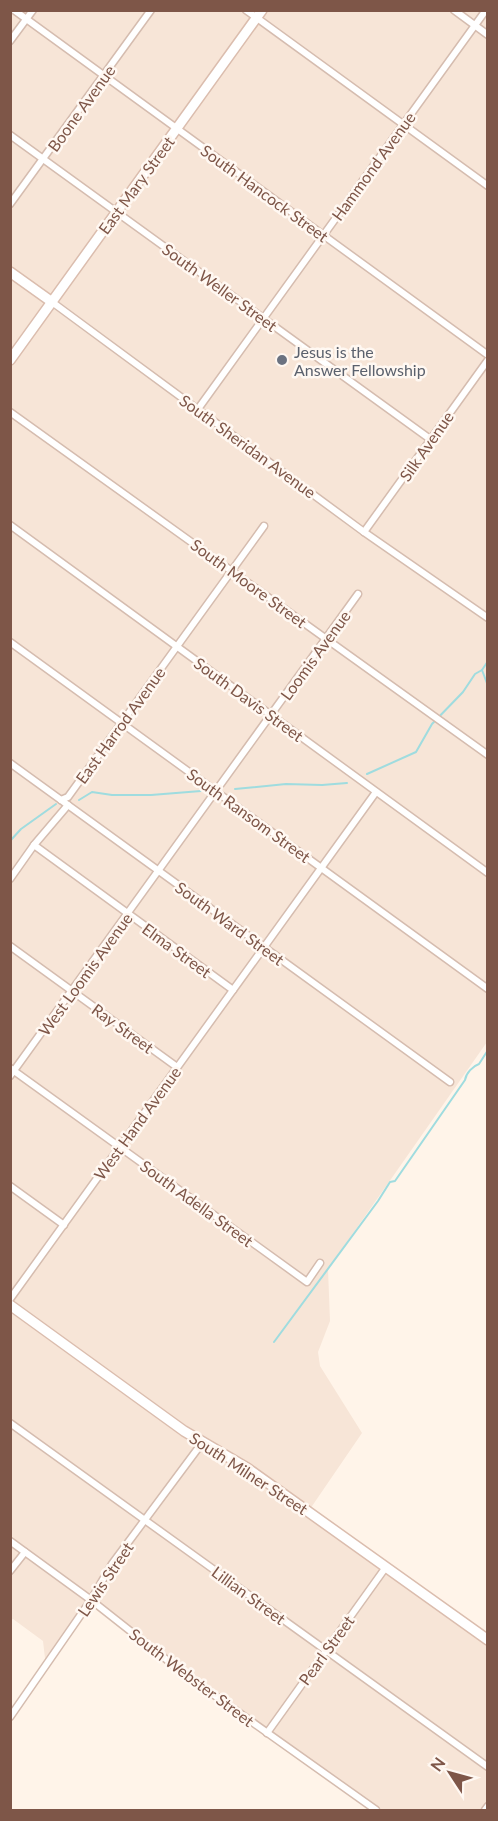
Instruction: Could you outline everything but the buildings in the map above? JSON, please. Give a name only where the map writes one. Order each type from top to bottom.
[{"type":"street","name":"South Hancock Street","points":[[14,10],[488,355]]},
{"type":"street","points":[[10,41],[33,10]]},
{"type":"street","name":"Boone Avenue","points":[[10,204],[151,10]]},
{"type":"street","points":[[246,10],[259,14],[403,125],[488,186]]},
{"type":"street","points":[[454,10],[488,35]]},
{"type":"street","name":"Hammond Avenue","points":[[198,409],[486,10]]},
{"type":"street","name":"East Mary Street","points":[[10,360],[259,14]]},
{"type":"street","name":"South Weller Street","points":[[10,135],[430,439]]},
{"type":"street","name":"South Sheridan Avenue","points":[[10,272],[364,532],[488,618]]},
{"type":"street","name":"Silk Avenue","points":[[364,532],[488,360]]},
{"type":"street","name":"South Moore Street","points":[[10,411],[488,755]]},
{"type":"street","name":"South Davis Street","points":[[10,525],[488,873]]},
{"type":"street","name":"East Harrod Avenue","points":[[61,800],[68,797],[264,526]]},
{"type":"street","name":"Loomis Avenue","points":[[216,791],[358,594]]},
{"type":"street","name":"South Ransom Street","points":[[10,642],[488,989]]},
{"type":"street","name":"South Ward Street","points":[[10,763],[450,1082]]},
{"type":"street","name":"West Loomis Avenue","points":[[12,1072],[216,791]]},
{"type":"street","name":"West Hand Avenue","points":[[10,1299],[376,792]]},
{"type":"street","points":[[10,879],[34,845],[68,805]]},
{"type":"street","name":"Elma Street","points":[[34,845],[233,990]]},
{"type":"street","name":"Ray Street","points":[[10,946],[177,1067]]},
{"type":"street","name":"South Adella Street","points":[[12,1072],[307,1282],[320,1263]]},
{"type":"street","points":[[10,1186],[64,1224]]},
{"type":"street","name":"South Milner Street","points":[[10,1305],[202,1443],[247,1468],[488,1640]]},
{"type":"street","name":"Lillian Street","points":[[10,1423],[488,1767]]},
{"type":"street","name":"Lewis Street","points":[[10,1717],[91,1600],[112,1564],[202,1443]]},
{"type":"street","name":"South Webster Street","points":[[10,1541],[91,1600],[186,1675],[376,1810]]},
{"type":"street","points":[[10,1571],[25,1552]]},
{"type":"street","name":"Pearl Street","points":[[267,1732],[386,1567]]},
{"type":"street","points":[[485,1810],[488,1806]]},
{"type":"shaded area","points":[[10,11],[487,11],[487,1042],[328,1269],[330,1321],[318,1352],[320,1366],[362,1433],[308,1512],[487,1640],[487,1810],[376,1810],[186,1675],[91,1600],[46,1667],[43,1641],[13,1619],[11,1620]]},
{"type":"waterway","points":[[367,774],[416,752],[432,724],[463,692],[475,674],[482,670],[488,661]]},
{"type":"waterway","points":[[482,670],[488,686]]},
{"type":"waterway","points":[[235,789],[286,784],[347,783]]},
{"type":"waterway","points":[[79,800],[92,792],[112,795],[151,795],[201,791]]},
{"type":"waterway","points":[[10,841],[21,829],[56,804]]},
{"type":"waterway","points":[[274,1342],[390,1182],[395,1181],[465,1080],[468,1072],[479,1064],[488,1050]]},
{"type":"place","name":"Jesus is the Answer Fellowship","points":[[282,360]]}]
